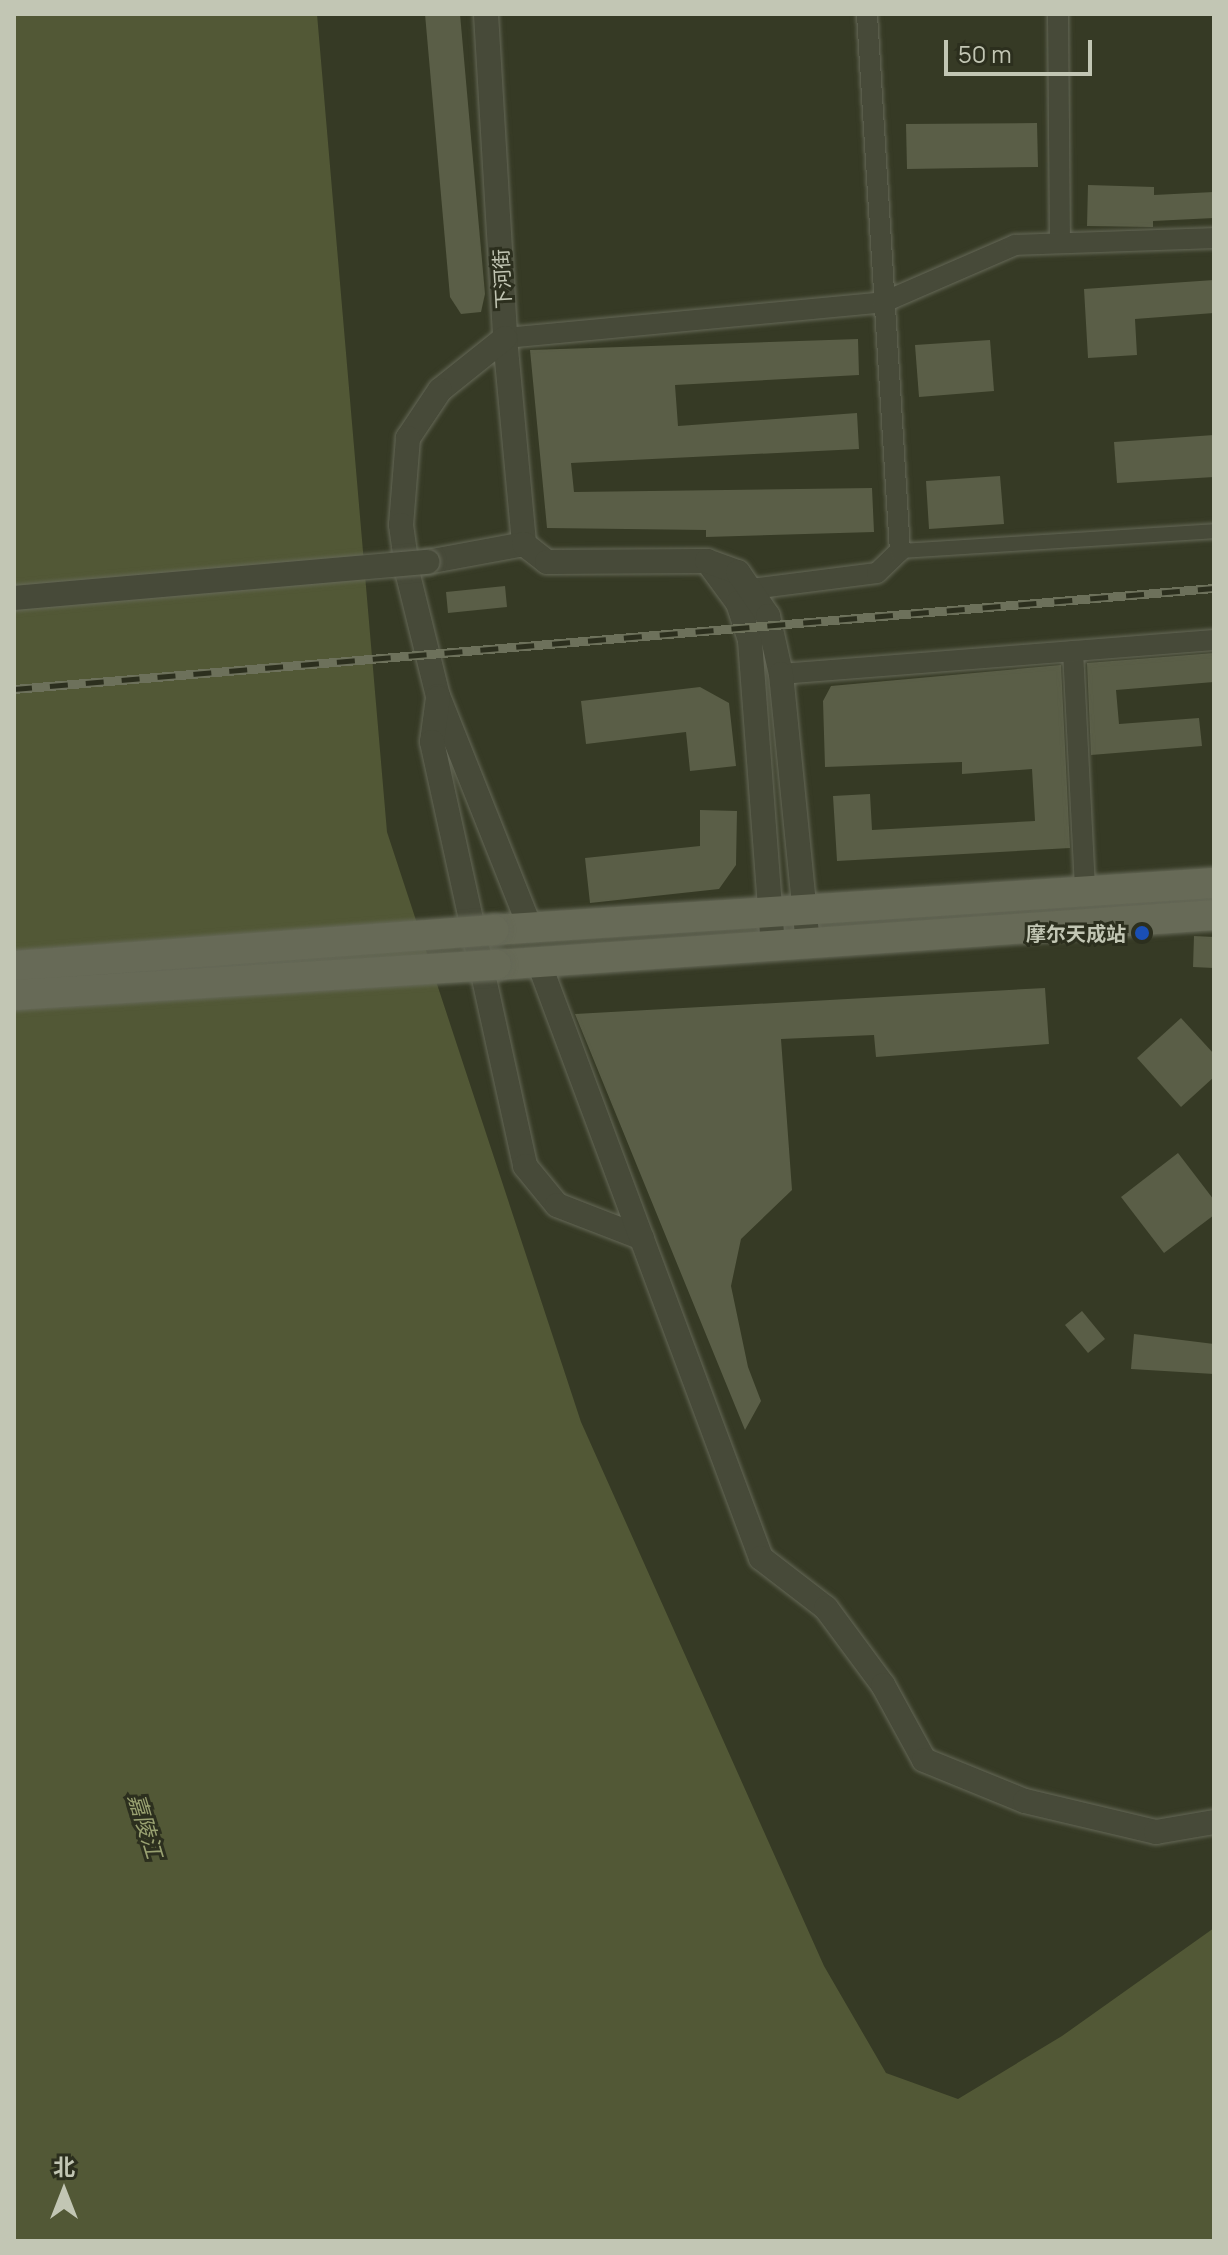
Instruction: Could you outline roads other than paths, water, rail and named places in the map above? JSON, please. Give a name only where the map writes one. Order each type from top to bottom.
[{"type":"main road","points":[[14,966],[770,910],[1214,883]]},
{"type":"main road","points":[[14,995],[539,963],[1214,915]]},
{"type":"street","name":"下河街","points":[[486,14],[505,338],[524,544]]},
{"type":"street","points":[[867,14],[900,551]]},
{"type":"street","points":[[1058,14],[1060,240]]},
{"type":"street","points":[[530,927],[438,696],[408,575],[401,525],[408,438],[440,390],[505,338],[884,302],[1015,245],[1060,240],[1214,238]]},
{"type":"street","points":[[740,590],[877,573],[900,551],[1214,531]]},
{"type":"street","points":[[14,598],[427,562],[524,544],[547,562],[707,561],[738,572],[750,641],[773,946]]},
{"type":"street","points":[[740,590],[768,616],[781,674],[808,943]]},
{"type":"street","points":[[781,674],[1214,640]]},
{"type":"street","points":[[1073,651],[1085,890]]},
{"type":"street","points":[[438,696],[432,742],[525,1166],[557,1205],[642,1238]]},
{"type":"street","points":[[539,963],[761,1558],[826,1608],[883,1685],[924,1760],[1025,1801],[1156,1832],[1214,1822]]},
{"type":"water","name":"嘉陵江","points":[[14,14],[317,14],[387,832],[581,1422],[824,1966],[886,2073],[958,2099],[1062,2036],[1214,1928],[1214,2241],[14,2241]]},
{"type":"railway","points":[[14,689],[1214,588]]},
{"type":"place","name":"摩尔天成站","points":[[1142,933]]}]
